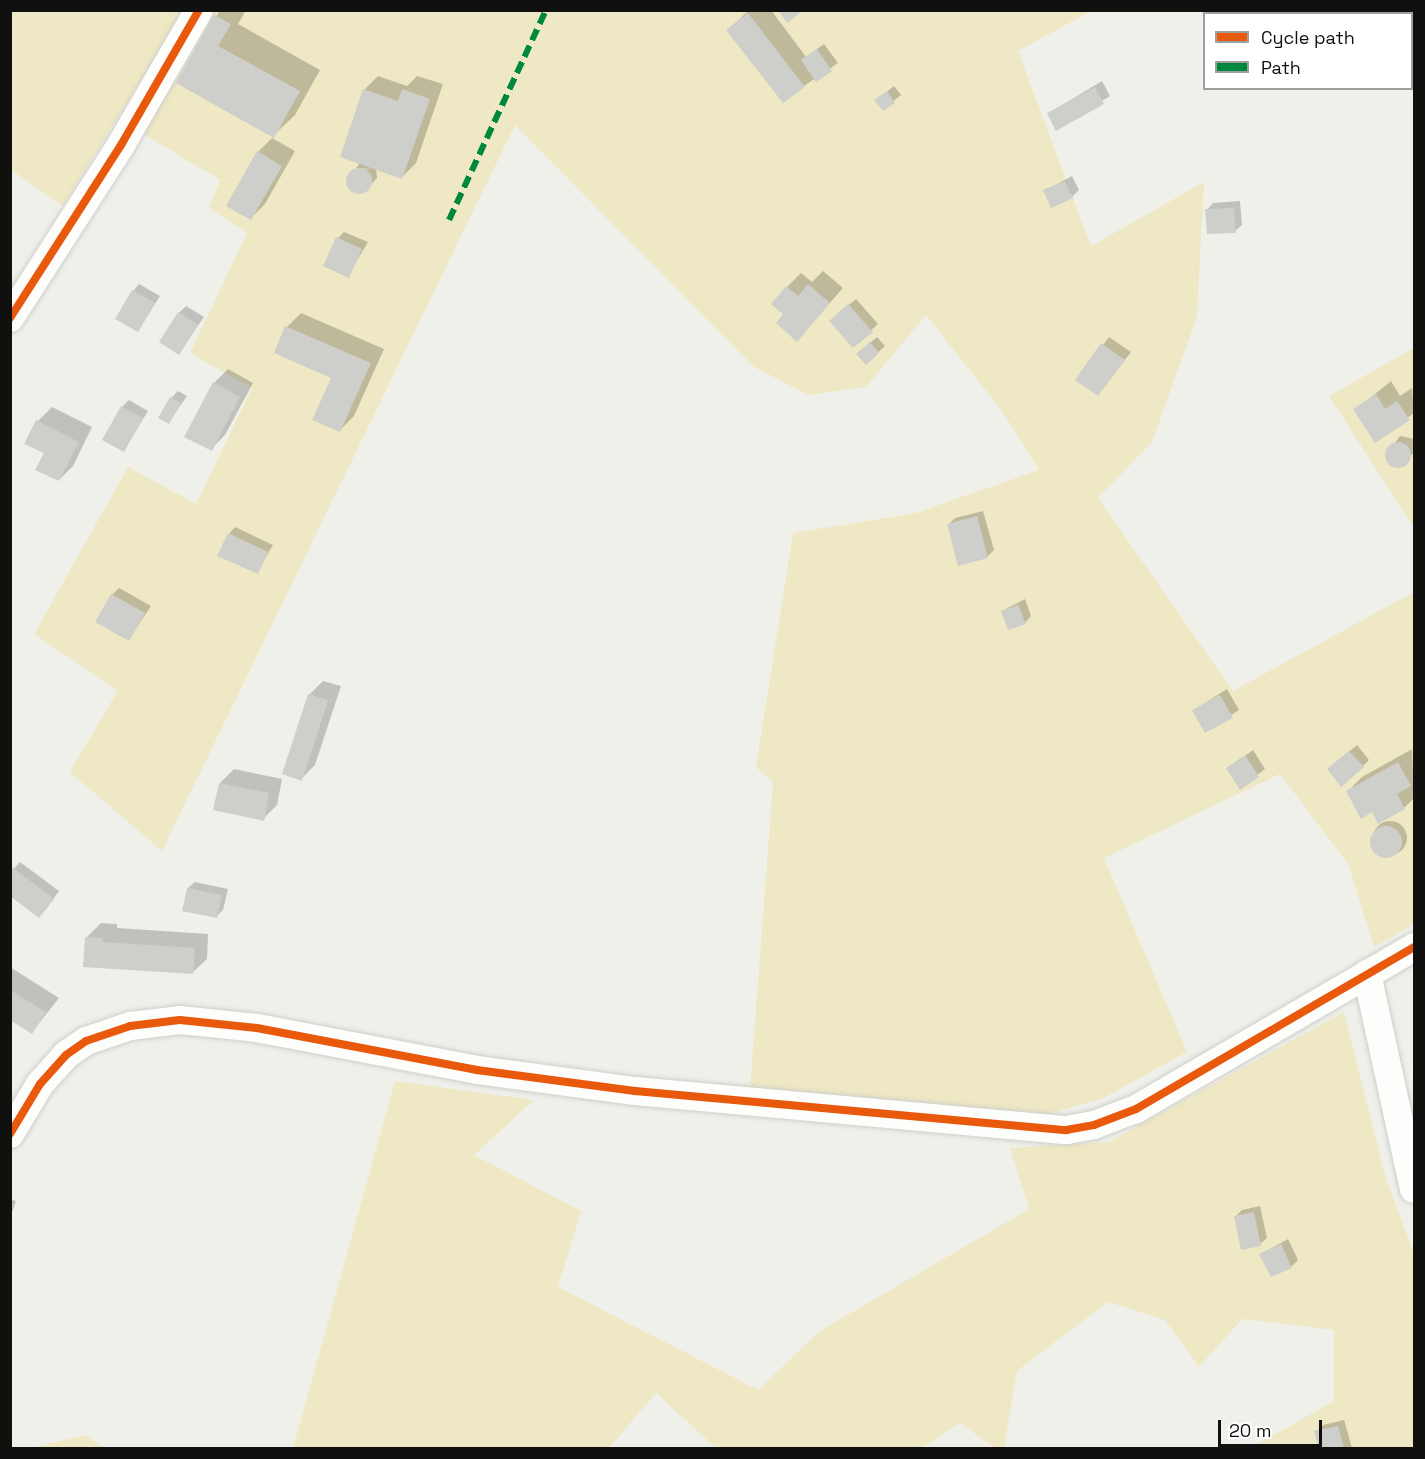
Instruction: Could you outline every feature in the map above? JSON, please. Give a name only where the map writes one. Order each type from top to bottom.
[{"type":"street","points":[[10,318],[121,145],[199,10]]},
{"type":"street","points":[[10,1134],[40,1084],[66,1055],[86,1041],[130,1026],[180,1020],[257,1029],[477,1070],[623,1089],[1066,1130],[1094,1125],[1136,1109],[1414,947]]},
{"type":"street","points":[[1367,974],[1414,1189]]},
{"type":"shaded area","points":[[11,11],[184,11],[63,206],[11,170]]},
{"type":"shaded area","points":[[215,11],[1091,11],[1018,51],[1091,246],[1204,182],[1197,317],[1152,442],[1098,498],[1233,691],[1414,592],[1414,924],[1374,947],[1348,864],[1280,774],[1104,858],[1187,1052],[1102,1099],[1048,1114],[750,1089],[773,782],[756,767],[793,533],[916,513],[1039,470],[1002,411],[926,315],[866,387],[809,395],[754,367],[515,125],[162,851],[70,772],[118,690],[34,634],[128,467],[196,504],[252,388],[190,353],[247,233],[209,208],[220,180],[142,133]]},
{"type":"shaded area","points":[[1414,348],[1414,528],[1329,396]]},
{"type":"shaded area","points":[[1344,1012],[1386,1178],[1414,1254],[1414,1448],[1251,1448],[1334,1401],[1334,1330],[1242,1319],[1199,1367],[1165,1320],[1108,1302],[1017,1371],[1004,1448],[995,1448],[960,1423],[922,1448],[716,1448],[656,1393],[609,1448],[293,1448],[395,1081],[534,1100],[474,1155],[581,1211],[558,1287],[758,1390],[820,1331],[1029,1209],[1010,1148],[1109,1142]]},
{"type":"shaded area","points":[[85,1435],[105,1448],[32,1448]]},
{"type":"building","points":[[778,10],[804,10],[787,23]]},
{"type":"building","points":[[748,13],[805,87],[783,103],[726,30]]},
{"type":"building","points":[[214,15],[231,24],[218,46],[300,91],[274,138],[176,83]]},
{"type":"building","points":[[817,49],[832,71],[816,82],[801,60]]},
{"type":"building","points":[[1095,87],[1104,104],[1056,131],[1047,113]]},
{"type":"building","points":[[363,89],[398,101],[402,89],[430,99],[402,179],[340,157]]},
{"type":"building","points":[[887,91],[895,103],[883,111],[874,100]]},
{"type":"building","points":[[257,151],[282,166],[251,220],[226,206]]},
{"type":"building","points":[[359,168],[368,172],[372,181],[368,190],[359,194],[350,190],[346,181],[350,172]]},
{"type":"building","points":[[1065,181],[1073,198],[1051,208],[1043,190]]},
{"type":"building","points":[[1234,208],[1236,233],[1207,234],[1205,209]]},
{"type":"building","points":[[336,237],[362,249],[349,278],[323,266]]},
{"type":"building","points":[[808,284],[830,303],[797,342],[776,323],[783,314],[771,304],[786,286],[798,296]]},
{"type":"building","points":[[132,290],[155,303],[138,332],[115,319]]},
{"type":"building","points":[[848,304],[873,332],[853,348],[829,321]]},
{"type":"building","points":[[178,312],[198,325],[179,355],[159,342]]},
{"type":"building","points":[[285,326],[371,363],[340,432],[312,420],[331,378],[274,353]]},
{"type":"building","points":[[870,342],[879,353],[866,365],[856,354]]},
{"type":"building","points":[[1101,343],[1125,360],[1098,396],[1075,380]]},
{"type":"building","points":[[213,382],[240,397],[212,451],[184,437]]},
{"type":"building","points":[[1376,394],[1385,409],[1397,401],[1410,420],[1375,443],[1353,409]]},
{"type":"building","points":[[170,397],[181,403],[169,424],[158,418]]},
{"type":"building","points":[[121,406],[143,418],[124,452],[102,440]]},
{"type":"building","points":[[36,420],[79,442],[59,481],[35,470],[44,453],[24,444]]},
{"type":"building","points":[[1398,442],[1407,446],[1411,455],[1407,464],[1398,468],[1389,464],[1385,455],[1389,446]]},
{"type":"building","points":[[977,516],[988,558],[958,566],[947,524]]},
{"type":"building","points":[[228,533],[268,552],[258,574],[217,556]]},
{"type":"building","points":[[111,594],[145,613],[129,641],[95,622]]},
{"type":"building","points":[[1018,605],[1026,624],[1008,630],[1001,611]]},
{"type":"building","points":[[308,694],[328,700],[302,781],[282,774]]},
{"type":"building","points":[[1220,695],[1233,718],[1205,733],[1192,710]]},
{"type":"building","points":[[1349,751],[1364,767],[1341,787],[1327,769]]},
{"type":"building","points":[[1245,755],[1259,777],[1240,790],[1226,768]]},
{"type":"building","points":[[1398,762],[1411,786],[1397,794],[1405,809],[1378,824],[1372,812],[1361,819],[1346,791]]},
{"type":"building","points":[[219,783],[269,793],[264,821],[213,810]]},
{"type":"building","points":[[1386,826],[1397,831],[1402,842],[1397,853],[1386,858],[1375,853],[1370,842],[1375,831]]},
{"type":"building","points":[[12,867],[54,899],[39,918],[10,896]]},
{"type":"building","points":[[187,888],[222,895],[217,918],[182,911]]},
{"type":"building","points":[[85,937],[103,938],[103,942],[195,948],[193,974],[83,967]]},
{"type":"building","points":[[10,990],[46,1012],[32,1034],[10,1020]]},
{"type":"building","points":[[1254,1212],[1261,1246],[1241,1250],[1234,1216]]},
{"type":"building","points":[[1281,1244],[1292,1268],[1271,1277],[1259,1254]]},
{"type":"building","points":[[1338,1426],[1344,1448],[1319,1448],[1314,1431]]},
{"type":"marked path","points":[[449,220],[546,10]]},
{"type":"cycle path","points":[[10,318],[121,145],[199,10]]},
{"type":"cycle path","points":[[10,1134],[40,1084],[66,1055],[86,1041],[130,1026],[180,1020],[257,1028],[477,1070],[635,1091],[1066,1130],[1094,1125],[1136,1109],[1414,947]]}]
